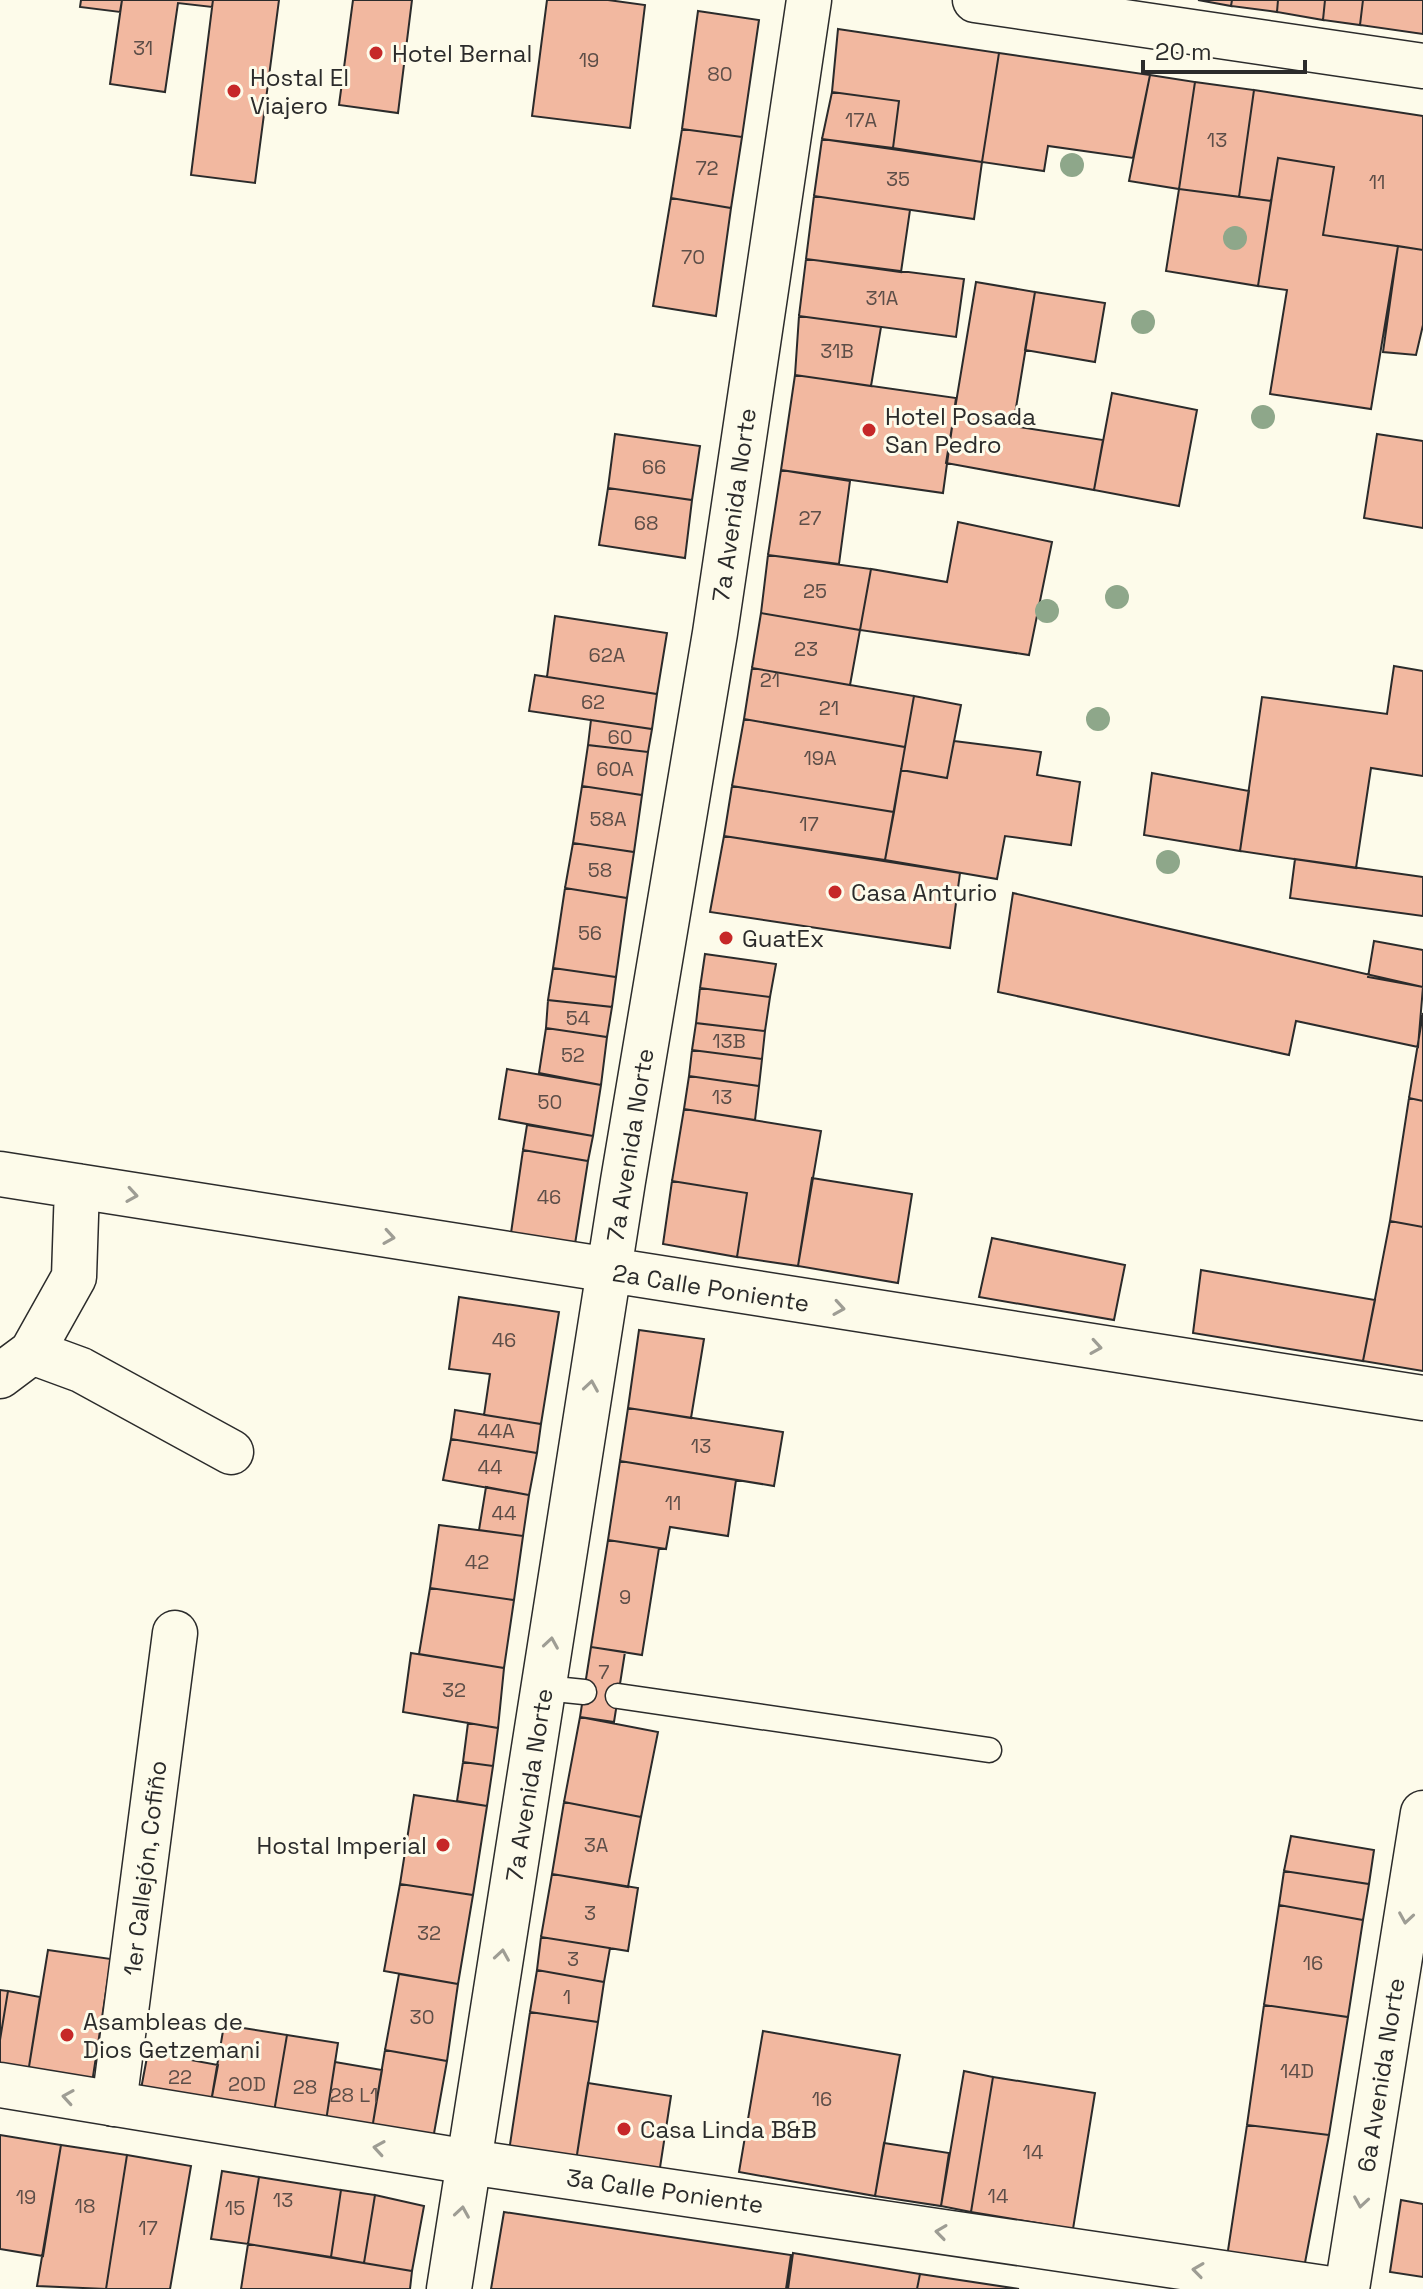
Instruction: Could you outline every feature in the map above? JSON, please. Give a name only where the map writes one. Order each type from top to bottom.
[{"type":"street","name":"7a Avenida Norte","points":[[449,2289],[469,2162],[564,1690],[609,1272],[715,633],[809,0]]},
{"type":"street","points":[[975,0],[1423,66]]},
{"type":"street","name":"2a Calle Poniente","points":[[0,1174],[1423,1398]]},
{"type":"street","points":[[77,1186],[74,1277],[16,1364],[81,1370],[231,1452]]},
{"type":"street","name":"1er Callejón, Cofiño","points":[[114,2104],[175,1633]]},
{"type":"street","name":"6a Avenida Norte","points":[[1347,2289],[1423,1813]]},
{"type":"street","name":"3a Calle Poniente","points":[[0,2085],[469,2162],[1331,2289]]},
{"type":"lane","points":[[618,1696],[989,1750]]},
{"type":"building","points":[[81,0],[122,0],[120,12],[80,7]]},
{"type":"building","points":[[122,0],[213,0],[212,7],[178,3],[165,92],[110,84]]},
{"type":"building","name":"Hostal El Viajero","points":[[213,0],[279,0],[255,183],[191,175]]},
{"type":"building","name":"Hotel Bernal","points":[[353,0],[412,0],[398,113],[339,105]]},
{"type":"building","points":[[547,0],[608,0],[645,5],[630,128],[532,116]]},
{"type":"building","points":[[1198,0],[1232,0],[1231,6]]},
{"type":"building","points":[[1232,0],[1278,0],[1277,12],[1231,6]]},
{"type":"building","points":[[1278,0],[1325,0],[1323,20],[1277,12]]},
{"type":"building","points":[[1325,0],[1363,0],[1360,25],[1323,20]]},
{"type":"building","points":[[1363,0],[1423,0],[1423,34],[1360,25]]},
{"type":"building","points":[[698,11],[759,20],[742,137],[682,129]]},
{"type":"building","points":[[838,29],[999,53],[982,162],[893,148],[899,101],[832,92]]},
{"type":"building","points":[[999,53],[1150,75],[1133,158],[1048,146],[1044,171],[982,162]]},
{"type":"building","points":[[1150,75],[1195,82],[1179,189],[1129,181]]},
{"type":"building","points":[[1195,82],[1254,90],[1239,197],[1179,189]]},
{"type":"building","points":[[1254,90],[1423,116],[1423,250],[1323,235],[1334,167],[1278,158],[1271,201],[1239,197]]},
{"type":"building","points":[[832,92],[899,101],[893,148],[822,139]]},
{"type":"building","points":[[682,129],[742,137],[731,208],[671,198]]},
{"type":"building","points":[[822,139],[982,162],[974,219],[814,196]]},
{"type":"building","points":[[1278,158],[1334,167],[1323,235],[1398,246],[1371,409],[1270,394],[1287,290],[1258,286]]},
{"type":"building","points":[[1179,189],[1271,201],[1258,286],[1166,271]]},
{"type":"building","points":[[814,196],[910,210],[901,272],[806,259]]},
{"type":"building","points":[[671,198],[731,208],[716,316],[653,306]]},
{"type":"building","points":[[1398,246],[1423,250],[1423,325],[1416,355],[1383,352]]},
{"type":"building","points":[[806,259],[964,279],[956,337],[799,316]]},
{"type":"building","points":[[976,282],[1035,292],[1013,426],[1103,440],[1094,490],[946,463]]},
{"type":"building","points":[[1035,292],[1105,303],[1095,362],[1025,350]]},
{"type":"building","points":[[799,316],[881,327],[871,386],[795,375]]},
{"type":"building","name":"Hotel Posada San Pedro","points":[[795,375],[956,398],[943,493],[781,470]]},
{"type":"building","points":[[1112,393],[1197,410],[1179,506],[1094,490]]},
{"type":"building","points":[[615,434],[700,446],[692,500],[608,488]]},
{"type":"building","points":[[1377,434],[1423,441],[1423,528],[1364,518]]},
{"type":"building","points":[[781,470],[850,481],[839,564],[768,555]]},
{"type":"building","points":[[608,488],[692,500],[685,558],[599,545]]},
{"type":"building","points":[[958,522],[1052,542],[1029,655],[860,630],[871,569],[947,582]]},
{"type":"building","points":[[768,555],[871,569],[860,630],[761,613]]},
{"type":"building","points":[[761,613],[860,630],[850,685],[752,668]]},
{"type":"building","points":[[555,616],[667,633],[657,694],[547,677]]},
{"type":"building","points":[[1394,666],[1423,671],[1423,776],[1371,768],[1356,868],[1240,851],[1262,697],[1387,714]]},
{"type":"building","points":[[752,668],[914,696],[905,747],[744,719]]},
{"type":"building","points":[[535,675],[657,694],[652,729],[529,711]]},
{"type":"building","points":[[914,696],[961,705],[947,778],[901,770]]},
{"type":"building","points":[[744,719],[905,747],[894,812],[732,786]]},
{"type":"building","points":[[591,720],[652,729],[648,752],[588,745]]},
{"type":"building","points":[[954,741],[1041,752],[1037,775],[1080,782],[1071,845],[1005,836],[997,879],[885,860],[901,770],[947,778]]},
{"type":"building","points":[[588,745],[648,752],[642,795],[582,786]]},
{"type":"building","points":[[1152,773],[1249,791],[1240,851],[1144,835]]},
{"type":"building","points":[[582,786],[642,795],[634,852],[573,843]]},
{"type":"building","points":[[732,786],[894,812],[885,860],[724,836]]},
{"type":"building","name":"Casa Anturio","points":[[724,836],[960,873],[950,948],[710,912]]},
{"type":"building","points":[[573,843],[634,852],[627,898],[565,888]]},
{"type":"building","points":[[1295,859],[1423,877],[1423,916],[1290,898]]},
{"type":"building","points":[[565,888],[627,898],[616,977],[553,968]]},
{"type":"building","points":[[1013,893],[1423,987],[1418,1047],[1296,1021],[1289,1055],[998,992]]},
{"type":"building","points":[[1374,941],[1423,950],[1423,987],[1368,977]]},
{"type":"building","name":"GuatEx","points":[[705,954],[776,964],[770,997],[700,988]]},
{"type":"building","points":[[553,968],[616,977],[612,1007],[548,1000]]},
{"type":"building","points":[[700,988],[770,997],[765,1031],[696,1023]]},
{"type":"building","points":[[548,1000],[612,1007],[607,1037],[546,1028]]},
{"type":"building","points":[[1423,1013],[1423,1101],[1409,1098]]},
{"type":"building","points":[[696,1023],[765,1031],[762,1059],[692,1050]]},
{"type":"building","points":[[546,1028],[607,1037],[601,1085],[539,1073]]},
{"type":"building","points":[[692,1050],[762,1059],[759,1086],[689,1076]]},
{"type":"building","points":[[507,1069],[601,1085],[593,1136],[499,1119]]},
{"type":"building","points":[[689,1076],[759,1086],[755,1120],[684,1109]]},
{"type":"building","points":[[1409,1098],[1423,1101],[1423,1227],[1390,1221]]},
{"type":"building","points":[[684,1109],[821,1131],[798,1266],[737,1257],[747,1193],[672,1181]]},
{"type":"building","points":[[527,1125],[593,1136],[588,1161],[523,1150]]},
{"type":"building","points":[[523,1150],[588,1161],[575,1244],[511,1233]]},
{"type":"building","points":[[812,1178],[912,1194],[898,1283],[798,1266]]},
{"type":"building","points":[[672,1181],[747,1193],[737,1257],[663,1244]]},
{"type":"building","points":[[1390,1221],[1423,1227],[1423,1371],[1363,1361]]},
{"type":"building","points":[[992,1238],[1125,1265],[1114,1320],[979,1297]]},
{"type":"building","points":[[1201,1270],[1375,1300],[1363,1361],[1193,1333]]},
{"type":"building","points":[[459,1297],[559,1312],[541,1424],[484,1415],[490,1374],[449,1369]]},
{"type":"building","points":[[639,1330],[704,1339],[691,1418],[628,1408]]},
{"type":"building","points":[[628,1408],[783,1432],[774,1486],[620,1461]]},
{"type":"building","points":[[455,1410],[541,1424],[537,1453],[451,1439]]},
{"type":"building","points":[[451,1439],[537,1453],[529,1495],[443,1480]]},
{"type":"building","points":[[620,1461],[736,1480],[728,1536],[670,1527],[666,1549],[608,1540]]},
{"type":"building","points":[[486,1487],[529,1495],[523,1536],[479,1530]]},
{"type":"building","points":[[439,1525],[523,1536],[514,1600],[430,1588]]},
{"type":"building","points":[[608,1540],[659,1548],[642,1655],[591,1647]]},
{"type":"building","points":[[430,1588],[514,1600],[504,1668],[419,1654]]},
{"type":"building","points":[[591,1647],[625,1652],[614,1722],[580,1717]]},
{"type":"building","points":[[411,1653],[504,1668],[498,1728],[403,1712]]},
{"type":"building","points":[[580,1717],[658,1732],[641,1817],[564,1802]]},
{"type":"building","points":[[468,1723],[498,1728],[493,1766],[463,1762]]},
{"type":"building","points":[[463,1762],[493,1766],[487,1806],[457,1801]]},
{"type":"building","name":"Hostal Imperial","points":[[414,1795],[487,1806],[473,1895],[400,1884]]},
{"type":"building","points":[[564,1802],[641,1817],[628,1887],[552,1874]]},
{"type":"building","points":[[1291,1836],[1374,1850],[1369,1884],[1284,1871]]},
{"type":"building","points":[[1284,1871],[1369,1884],[1363,1920],[1279,1905]]},
{"type":"building","points":[[552,1874],[638,1888],[628,1951],[541,1937]]},
{"type":"building","points":[[400,1884],[473,1895],[458,1984],[384,1971]]},
{"type":"building","points":[[1279,1905],[1363,1920],[1348,2017],[1264,2005]]},
{"type":"building","points":[[541,1937],[610,1948],[604,1982],[537,1970]]},
{"type":"building","name":"Asambleas de Dios Getzemani","points":[[48,1950],[111,1959],[92,2083],[28,2073]]},
{"type":"building","points":[[537,1970],[604,1982],[598,2022],[530,2012]]},
{"type":"building","points":[[399,1974],[458,1984],[447,2061],[385,2050]]},
{"type":"building","points":[[0,1990],[8,1991],[0,2040]]},
{"type":"building","points":[[8,1991],[40,1997],[28,2073],[0,2069],[0,2040]]},
{"type":"building","points":[[1264,2005],[1348,2017],[1329,2135],[1247,2125]]},
{"type":"building","points":[[530,2012],[598,2022],[576,2161],[509,2151]]},
{"type":"building","points":[[224,2025],[287,2035],[274,2112],[211,2102]]},
{"type":"building","points":[[763,2031],[900,2055],[875,2196],[739,2172]]},
{"type":"building","points":[[287,2035],[338,2043],[326,2121],[274,2112]]},
{"type":"building","points":[[385,2050],[447,2061],[433,2139],[372,2129]]},
{"type":"building","points":[[148,2052],[218,2065],[211,2102],[141,2089]]},
{"type":"building","points":[[335,2062],[382,2070],[372,2129],[326,2121]]},
{"type":"building","points":[[964,2071],[993,2077],[971,2212],[941,2206]]},
{"type":"building","points":[[993,2077],[1095,2093],[1073,2229],[971,2212]]},
{"type":"building","name":"Casa Linda B&B","points":[[588,2083],[671,2096],[659,2174],[576,2161]]},
{"type":"building","points":[[1247,2125],[1329,2135],[1304,2268],[1227,2257]]},
{"type":"building","points":[[0,2135],[61,2145],[43,2256],[0,2249]]},
{"type":"building","points":[[884,2143],[949,2153],[941,2206],[875,2196]]},
{"type":"building","points":[[61,2145],[127,2155],[106,2289],[37,2286]]},
{"type":"building","points":[[127,2155],[191,2166],[170,2289],[106,2289]]},
{"type":"building","points":[[222,2171],[259,2177],[248,2244],[211,2239]]},
{"type":"building","points":[[259,2177],[341,2190],[331,2257],[248,2244]]},
{"type":"building","points":[[341,2190],[375,2195],[364,2263],[331,2257]]},
{"type":"building","points":[[375,2195],[424,2206],[412,2271],[364,2263]]},
{"type":"building","points":[[1401,2200],[1423,2204],[1423,2277],[1390,2272]]},
{"type":"building","points":[[504,2212],[791,2255],[786,2289],[491,2289]]},
{"type":"building","points":[[248,2244],[412,2271],[410,2289],[241,2289]]},
{"type":"building","points":[[793,2253],[920,2274],[917,2289],[788,2289]]},
{"type":"building","points":[[920,2274],[1019,2289],[917,2289]]},
{"type":"place","name":"Hotel Bernal","points":[[376,53]]},
{"type":"place","name":"Hostal El Viajero","points":[[234,91]]},
{"type":"place","name":"Hotel Posada San Pedro","points":[[869,430]]},
{"type":"place","name":"Casa Anturio","points":[[835,892]]},
{"type":"place","name":"GuatEx","points":[[726,938]]},
{"type":"place","name":"Hostal Imperial","points":[[443,1845]]},
{"type":"place","name":"Asambleas de Dios Getzemani","points":[[67,2035]]},
{"type":"place","name":"Casa Linda B&B","points":[[624,2129]]}]
